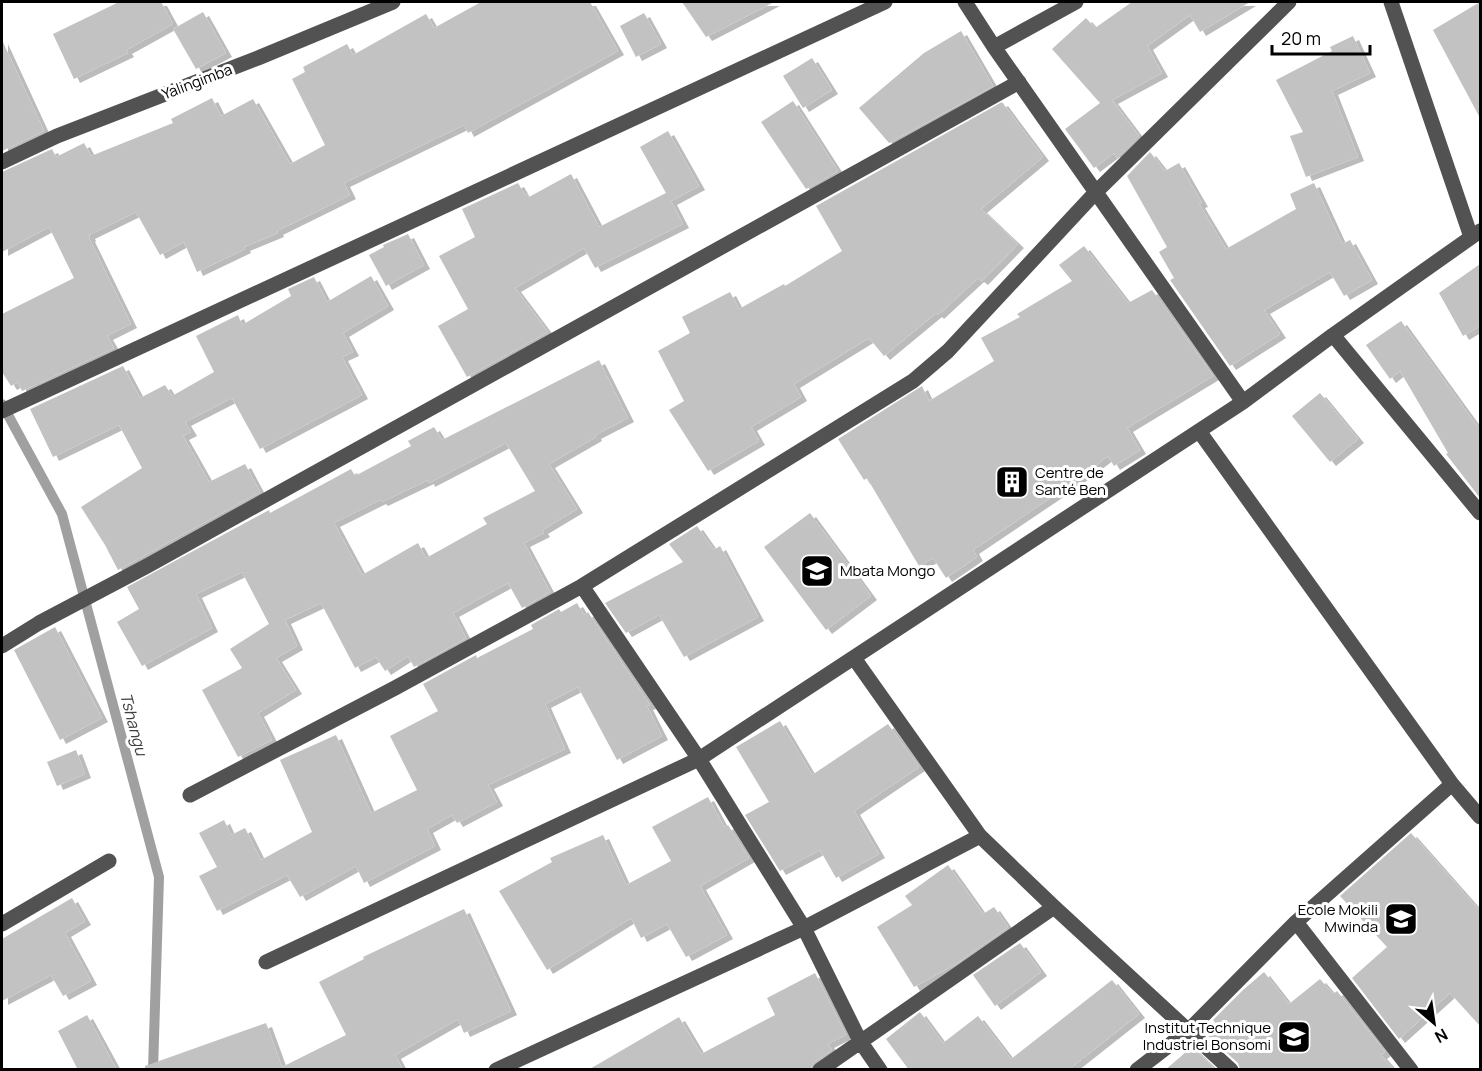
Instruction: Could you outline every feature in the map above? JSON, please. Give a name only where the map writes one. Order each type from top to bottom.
[{"type":"street","name":"Yalingimba","points":[[2,162],[57,136],[258,58],[393,2]]},
{"type":"street","points":[[6,409],[885,2]]},
{"type":"street","points":[[965,2],[1095,193],[1243,402]]},
{"type":"street","points":[[994,47],[1076,2]]},
{"type":"street","points":[[190,795],[395,688],[582,586],[913,381],[948,351],[1095,193],[1289,2]]},
{"type":"street","points":[[266,962],[699,759],[1243,402],[1476,234],[1391,2]]},
{"type":"street","points":[[2,646],[39,623],[147,566],[1019,82]]},
{"type":"street","points":[[1333,335],[1480,513]]},
{"type":"street","points":[[1199,431],[1452,784],[1480,818]]},
{"type":"street","points":[[582,586],[699,759],[804,928],[860,1041],[880,1070]]},
{"type":"street","points":[[854,658],[980,836],[1231,1070]]},
{"type":"street","points":[[1137,1070],[1189,1030],[1296,922],[1452,784]]},
{"type":"street","points":[[496,1070],[804,928],[980,836]]},
{"type":"street","points":[[2,924],[109,861]]},
{"type":"street","points":[[820,1070],[1054,907]]},
{"type":"street","points":[[1296,922],[1411,1070]]},
{"type":"building","points":[[119,2],[161,2],[173,24],[126,50],[128,53],[74,79],[53,34]]},
{"type":"building","points":[[481,2],[590,2],[618,51],[468,133],[464,125],[344,183],[350,195],[197,272],[184,242],[160,255],[136,212],[89,235],[131,324],[107,336],[114,348],[22,391],[18,382],[11,386],[2,372],[2,314],[74,278],[49,227],[2,252],[2,172],[52,149],[56,157],[84,143],[91,156],[173,123],[171,119],[212,98],[221,116],[253,99],[290,164],[325,145],[292,79],[305,72],[303,67],[347,44],[353,55],[426,14],[434,28]]},
{"type":"building","points":[[682,2],[774,2],[706,37]]},
{"type":"building","points":[[1132,2],[1250,2],[1200,32],[1190,15],[1147,46],[1162,73],[1112,100],[1139,136],[1117,158],[1114,153],[1094,168],[1065,129],[1100,103],[1052,49],[1086,18],[1095,28]]},
{"type":"building","points":[[1480,2],[1480,118],[1433,30]]},
{"type":"building","points":[[203,12],[226,53],[196,69],[173,29]]},
{"type":"building","points":[[644,13],[661,44],[636,57],[620,26]]},
{"type":"building","points":[[961,31],[993,86],[889,143],[859,108],[924,53]]},
{"type":"building","points":[[1353,36],[1370,73],[1332,91],[1358,157],[1306,177],[1290,136],[1303,132],[1276,80],[1332,51],[1330,47]]},
{"type":"building","points":[[2,40],[44,131],[2,151]]},
{"type":"building","points":[[812,58],[832,90],[803,108],[783,76]]},
{"type":"building","points":[[793,101],[838,171],[806,189],[761,122]]},
{"type":"building","points":[[1002,102],[1043,157],[981,209],[1018,244],[982,281],[978,278],[938,315],[936,313],[884,356],[869,338],[794,384],[801,397],[751,427],[759,441],[708,471],[669,410],[684,401],[658,351],[690,333],[682,317],[730,292],[739,309],[784,284],[785,286],[842,251],[816,206]]},
{"type":"building","points":[[668,131],[699,186],[671,201],[683,224],[595,268],[584,248],[515,288],[548,332],[467,377],[438,326],[468,309],[439,256],[475,237],[462,209],[518,183],[525,195],[529,197],[571,174],[599,227],[666,193],[640,147]]},
{"type":"building","points":[[1150,152],[1165,171],[1179,163],[1202,203],[1199,204],[1226,249],[1296,209],[1290,194],[1314,183],[1342,244],[1350,240],[1372,280],[1344,296],[1330,272],[1264,310],[1280,334],[1230,366],[1170,280],[1174,278],[1159,252],[1167,247],[1127,176]]},
{"type":"building","points":[[408,234],[424,265],[386,286],[369,255],[384,247],[383,245]]},
{"type":"building","points":[[1084,246],[1128,303],[1152,290],[1213,376],[1127,428],[1140,450],[1114,466],[1108,456],[1074,482],[973,550],[977,557],[946,578],[933,558],[919,566],[867,478],[864,480],[838,439],[922,386],[929,401],[994,361],[981,338],[1020,317],[1017,314],[1072,281],[1059,265]]},
{"type":"building","points":[[1480,264],[1480,326],[1463,336],[1439,293]]},
{"type":"building","points":[[371,276],[388,306],[343,333],[353,352],[342,357],[362,395],[260,449],[232,398],[185,422],[191,432],[183,436],[209,482],[245,464],[260,492],[118,570],[81,507],[142,468],[119,425],[53,457],[30,409],[123,366],[140,398],[165,385],[172,396],[214,372],[196,336],[238,315],[242,325],[291,296],[288,289],[314,277],[327,302]]},
{"type":"building","points":[[1401,321],[1480,430],[1480,498],[1446,454],[1448,453],[1400,371],[1390,379],[1366,345]]},
{"type":"building","points":[[599,360],[628,418],[595,435],[596,437],[549,464],[577,509],[542,530],[544,533],[524,543],[550,592],[522,608],[508,583],[453,613],[466,638],[414,667],[408,656],[385,671],[376,657],[355,668],[321,603],[285,620],[297,646],[276,658],[296,690],[258,713],[272,740],[238,757],[202,690],[242,668],[230,649],[269,624],[242,572],[196,594],[212,628],[142,666],[117,622],[139,609],[127,587],[269,510],[270,513],[351,469],[355,476],[411,446],[408,441],[434,427],[442,440]],"holes":[[[506,443],[535,491],[483,518],[487,524],[426,558],[418,543],[362,575],[334,523],[380,500],[382,502],[428,480],[429,483]]]},
{"type":"building","points":[[1320,393],[1358,439],[1330,462],[1292,416]]},
{"type":"building","name":"Mbata Mongo","points":[[810,513],[871,596],[826,630],[764,547]]},
{"type":"building","points":[[697,526],[714,550],[720,546],[758,617],[684,657],[659,615],[626,633],[605,603],[683,562],[669,544]]},
{"type":"building","points":[[577,603],[584,615],[588,612],[650,705],[647,706],[662,736],[617,760],[578,687],[545,704],[565,749],[488,785],[497,802],[457,823],[452,815],[427,829],[435,846],[364,883],[356,866],[300,897],[287,875],[217,911],[199,876],[217,867],[199,833],[224,820],[231,835],[245,828],[261,860],[312,832],[280,760],[336,735],[371,813],[417,790],[390,736],[438,711],[423,684],[476,655],[477,658],[533,629],[531,625],[559,609],[561,612]]},
{"type":"building","points":[[55,627],[102,718],[60,740],[14,650]]},
{"type":"building","points":[[780,721],[812,775],[888,724],[919,767],[854,811],[879,854],[836,878],[820,850],[780,871],[745,815],[769,802],[736,747]]},
{"type":"building","points":[[76,750],[85,774],[57,786],[47,762]]},
{"type":"building","points":[[708,797],[724,827],[728,825],[749,858],[700,886],[727,935],[686,957],[667,924],[641,938],[631,918],[547,970],[499,891],[552,862],[550,858],[603,835],[626,885],[671,861],[652,827]]},
{"type":"building","name":"Ecole Mokili Mwinda","points":[[1411,833],[1480,911],[1480,1026],[1450,993],[1399,1039],[1352,978],[1387,947],[1340,896]]},
{"type":"building","points":[[948,865],[983,914],[994,907],[1008,927],[956,964],[914,987],[877,927],[912,905],[905,896]]},
{"type":"building","points":[[72,898],[85,921],[65,933],[91,981],[63,996],[51,975],[2,1001],[2,939]]},
{"type":"building","points":[[464,909],[511,1011],[464,1033],[458,1019],[395,1055],[403,1070],[145,1070],[145,1066],[266,1023],[282,1067],[346,1035],[319,982],[364,959],[363,957]]},
{"type":"building","points":[[1020,943],[1041,972],[995,1006],[973,975]]},
{"type":"building","points":[[1264,972],[1289,1004],[1320,979],[1333,994],[1337,991],[1385,1052],[1381,1055],[1394,1070],[1240,1070],[1238,1063],[1207,1035],[1218,1026],[1213,1020]]},
{"type":"building","points":[[815,973],[846,1035],[828,1044],[832,1050],[814,1062],[810,1070],[588,1070],[679,1017],[701,1054],[775,1015],[767,998]]},
{"type":"building","points":[[1112,980],[1139,1014],[1068,1070],[909,1070],[886,1039],[920,1012],[943,1043],[978,1016],[1011,1059]]},
{"type":"building","points":[[87,1015],[117,1070],[78,1070],[58,1031]]},
{"type":"building","points":[[1192,1047],[1216,1070],[1165,1070]]},
{"type":"waterway","name":"Tshangu","points":[[2,404],[62,514],[159,877],[153,1070]]},
{"type":"place","name":"Centre de Santé Ben","points":[[1012,482]]},
{"type":"place","name":"Mbata Mongo","points":[[817,571]]},
{"type":"place","name":"Ecole Mokili Mwinda","points":[[1401,919]]},
{"type":"place","name":"Institut Technique Industriel Bonsomi","points":[[1294,1037]]}]
